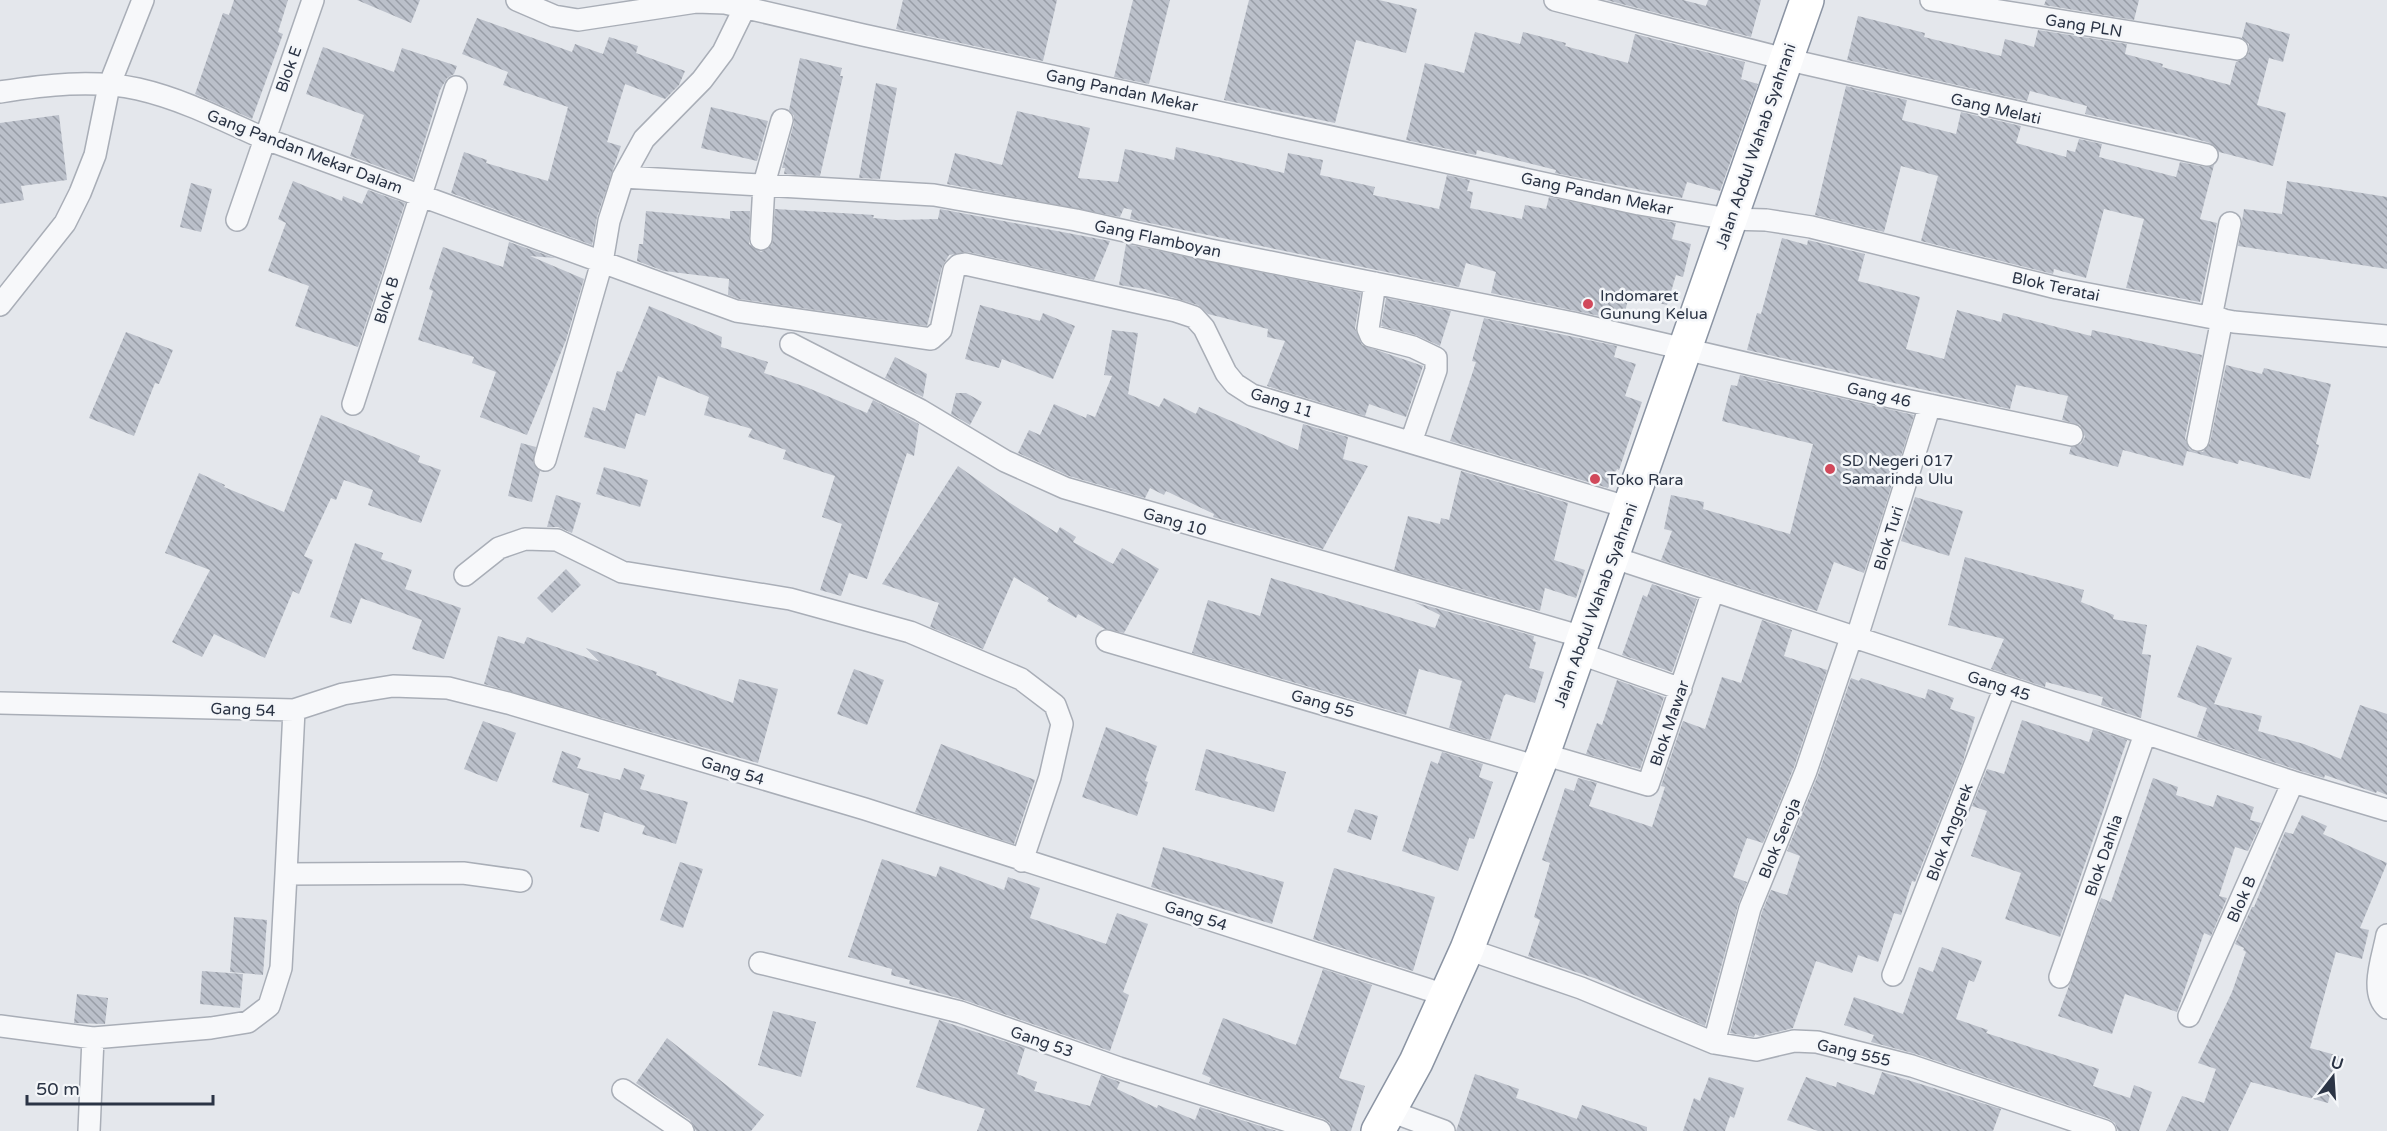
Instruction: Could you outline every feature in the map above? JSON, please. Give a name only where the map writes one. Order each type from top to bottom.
[{"type":"highway","name":"Jalan Abdul Wahab Syahrani","points":[[1384,1121],[1416,1062],[1467,949],[1540,760],[1807,0]]},
{"type":"street","points":[[0,305],[65,223],[80,193],[95,155],[109,86],[143,0]]},
{"type":"street","name":"Blok E","points":[[237,220],[263,138],[312,0]]},
{"type":"street","name":"Gang Pandan Mekar","points":[[517,0],[554,16],[579,20],[696,2],[746,6],[874,37],[1639,204],[1729,219]]},
{"type":"street","name":"Gang Melati","points":[[1555,0],[1785,59],[2207,155]]},
{"type":"street","name":"Gang PLN","points":[[1931,0],[2237,49]]},
{"type":"street","points":[[545,460],[602,262],[609,221],[623,177],[644,139],[702,80],[723,52],[746,6]]},
{"type":"street","name":"Gang Pandan Mekar Dalam","points":[[0,92],[43,86],[109,86],[138,89],[205,112],[263,138],[419,196],[736,311],[931,339],[941,330],[954,270],[959,265],[965,264]]},
{"type":"street","name":"Blok B","points":[[353,405],[456,87]]},
{"type":"street","points":[[761,239],[765,184],[782,120]]},
{"type":"street","name":"Gang Flamboyan","points":[[623,177],[934,195],[1076,220],[1687,347]]},
{"type":"street","name":"Blok Teratai","points":[[1729,219],[1766,220],[1811,226],[2057,288],[2216,318],[2387,336]]},
{"type":"street","points":[[2198,440],[2230,223]]},
{"type":"street","name":"Gang 11","points":[[965,264],[1194,317],[1204,328],[1226,374],[1235,384],[1252,395],[1630,508]]},
{"type":"street","points":[[1375,283],[1368,328],[1371,336],[1413,347],[1436,358],[1436,370],[1411,442]]},
{"type":"street","name":"Gang 10","points":[[791,344],[920,410],[1005,461],[1065,488],[1580,645],[1681,689]]},
{"type":"street","name":"Gang 46","points":[[1687,347],[1930,405],[2072,435]]},
{"type":"street","name":"Blok Turi","points":[[1854,636],[1930,405]]},
{"type":"street","points":[[465,575],[498,548],[525,539],[556,540],[622,572],[790,599],[910,632],[1021,679],[1055,705],[1062,724],[1050,777],[1022,861]]},
{"type":"street","name":"Gang 45","points":[[1612,557],[2145,734],[2387,810]]},
{"type":"street","name":"Blok Mawar","points":[[1540,760],[1647,785],[1713,591]]},
{"type":"street","name":"Blok Seroja","points":[[1714,1043],[1750,908],[1806,771],[1854,636]]},
{"type":"street","name":"Gang 55","points":[[1107,641],[1540,760]]},
{"type":"street","name":"Gang 54","points":[[0,703],[294,710],[343,694],[393,686],[448,688],[508,703],[865,809],[1445,995]]},
{"type":"street","name":"Blok Anggrek","points":[[1893,975],[2004,687]]},
{"type":"street","points":[[0,1026],[93,1038],[211,1028],[248,1022],[269,1006],[281,968],[294,710]]},
{"type":"street","name":"Blok Dahlia","points":[[2060,977],[2145,734]]},
{"type":"street","name":"Blok B","points":[[2189,1016],[2293,782]]},
{"type":"street","points":[[286,874],[463,873],[521,880]]},
{"type":"street","points":[[2387,935],[2378,988],[2380,1001],[2387,1008]]},
{"type":"street","name":"Gang 555","points":[[1467,949],[1581,988],[1714,1043],[1756,1050],[1794,1041],[1817,1042],[1912,1066],[2105,1131]]},
{"type":"street","name":"Gang 53","points":[[760,963],[854,984],[960,1012],[1119,1068],[1320,1131]]},
{"type":"street","points":[[89,1131],[93,1038]]},
{"type":"street","points":[[623,1090],[683,1131]]},
{"type":"street","points":[[1384,1121],[1444,1131]]},
{"type":"building","points":[[234,0],[288,0],[278,32],[283,34],[252,119],[195,94],[223,13],[229,15]]},
{"type":"building","points":[[357,0],[420,0],[411,23]]},
{"type":"building","points":[[903,0],[1057,0],[1043,61],[896,29]]},
{"type":"building","points":[[1133,0],[1170,0],[1149,84],[1114,77]]},
{"type":"building","points":[[1249,0],[1379,0],[1417,9],[1406,53],[1356,40],[1335,123],[1224,100]]},
{"type":"building","points":[[1606,0],[1683,0],[1706,6],[1708,0],[1761,0],[1751,37]]},
{"type":"building","points":[[2046,0],[2139,0],[2134,20],[2044,5]]},
{"type":"building","points":[[1858,16],[1925,33],[1924,37],[2001,56],[2005,39],[2034,47],[2038,30],[2127,44],[2125,54],[2163,64],[2162,67],[2230,85],[2236,62],[2246,57],[2249,52],[2249,44],[2242,38],[2246,22],[2290,34],[2283,62],[2269,58],[2257,105],[2286,113],[2273,166],[2219,152],[2210,143],[2186,136],[2085,114],[2087,106],[2030,91],[2027,101],[1847,60]]},
{"type":"building","points":[[477,18],[572,52],[575,44],[603,54],[609,37],[638,46],[636,53],[685,71],[679,85],[665,99],[625,84],[607,142],[621,146],[597,217],[592,245],[451,193],[464,152],[487,160],[486,163],[548,181],[568,107],[503,85],[508,72],[462,54]]},
{"type":"building","points":[[1475,32],[1520,44],[1523,32],[1628,63],[1635,34],[1745,62],[1741,79],[1758,84],[1720,191],[1687,182],[1682,198],[1555,173],[1556,170],[1477,150],[1476,155],[1406,140],[1425,63],[1464,73]]},
{"type":"building","points":[[323,47],[394,72],[402,48],[457,66],[454,74],[447,78],[440,90],[413,179],[350,156],[364,115],[306,94]]},
{"type":"building","points":[[800,58],[842,68],[840,76],[843,76],[820,176],[784,174],[785,168],[782,168],[794,123],[794,116],[789,110]]},
{"type":"building","points":[[876,83],[897,88],[880,179],[859,178]]},
{"type":"building","points":[[1846,86],[1907,100],[1902,120],[1956,134],[1961,112],[2021,126],[2016,143],[2066,157],[2067,150],[2075,152],[2079,139],[2102,144],[2099,157],[2176,177],[2180,162],[2205,167],[2214,165],[2200,219],[2217,223],[2200,302],[2126,288],[2144,219],[2104,209],[2086,278],[2054,269],[2053,274],[1921,241],[1938,176],[1901,166],[1884,232],[1815,215]]},
{"type":"building","points":[[711,107],[768,121],[757,161],[701,148]]},
{"type":"building","points":[[1017,111],[1090,128],[1078,178],[1118,182],[1125,149],[1174,160],[1176,147],[1284,173],[1288,153],[1323,160],[1320,175],[1375,187],[1373,195],[1439,209],[1447,175],[1470,180],[1467,191],[1473,192],[1470,208],[1522,219],[1525,205],[1546,209],[1549,197],[1676,223],[1672,239],[1691,244],[1683,277],[1676,275],[1667,305],[1629,295],[1623,321],[1491,293],[1496,272],[1466,263],[1459,287],[1130,219],[1132,210],[1124,208],[1120,217],[947,184],[955,153],[1002,165]]},
{"type":"building","points":[[59,115],[67,180],[21,186],[24,200],[0,204],[0,123]]},
{"type":"building","points":[[293,181],[342,201],[343,196],[362,204],[368,190],[405,203],[358,347],[295,326],[309,286],[268,271],[286,223],[278,219]]},
{"type":"building","points":[[2287,181],[2387,197],[2387,269],[2238,246],[2244,209],[2282,214]]},
{"type":"building","points":[[191,183],[212,189],[201,232],[180,227]]},
{"type":"building","points":[[775,209],[874,215],[873,218],[896,220],[938,219],[940,209],[1110,241],[1094,280],[968,252],[949,255],[942,267],[927,326],[739,299],[728,295],[729,279],[664,271],[637,261],[639,244],[643,244],[646,211],[730,219],[730,211],[750,211],[749,244],[761,252],[772,245]]},
{"type":"building","points":[[1782,238],[1807,245],[1808,240],[1865,254],[1858,281],[1920,297],[1906,349],[1944,359],[1957,310],[2001,322],[2003,313],[2091,336],[2092,330],[2202,355],[2185,438],[2189,449],[2195,452],[2203,452],[2210,443],[2226,365],[2262,374],[2264,368],[2331,384],[2310,479],[2239,460],[2238,464],[2187,451],[2183,466],[2123,450],[2118,467],[2069,454],[2071,447],[2081,444],[2085,437],[2080,425],[2062,420],[2068,396],[2016,385],[2010,409],[1747,350],[1757,313],[1761,314]]},
{"type":"building","points":[[509,242],[555,258],[530,256],[584,279],[566,340],[527,435],[480,417],[496,372],[472,363],[474,357],[418,340],[433,291],[429,289],[443,247],[503,267]]},
{"type":"building","points":[[1126,244],[1361,293],[1355,328],[1362,345],[1423,366],[1406,417],[1369,404],[1365,416],[1267,386],[1285,341],[1267,337],[1268,329],[1208,314],[1198,305],[1145,289],[1119,285]]},
{"type":"building","points":[[1386,298],[1451,311],[1440,346],[1416,335],[1381,326]]},
{"type":"building","points":[[980,305],[1040,321],[1043,313],[1075,326],[1053,379],[1002,359],[999,368],[965,359]]},
{"type":"building","points":[[649,306],[722,337],[721,347],[768,362],[764,373],[806,387],[867,413],[873,400],[919,424],[914,456],[907,453],[867,579],[849,573],[841,596],[820,590],[842,524],[822,517],[835,476],[783,459],[786,450],[748,437],[752,429],[704,415],[709,397],[658,376],[645,416],[636,413],[625,449],[584,437],[593,407],[605,411],[617,371],[622,372]]},
{"type":"building","points":[[1484,318],[1617,346],[1614,357],[1636,364],[1625,396],[1642,402],[1619,470],[1617,469],[1608,488],[1450,441],[1476,362],[1472,361]]},
{"type":"building","points":[[1112,330],[1138,333],[1128,394],[1159,407],[1164,398],[1196,414],[1199,407],[1298,450],[1303,424],[1348,437],[1343,459],[1368,466],[1323,549],[1213,517],[1214,514],[1166,491],[1164,495],[1150,488],[1145,498],[1069,476],[1018,453],[1029,430],[1040,435],[1054,404],[1086,418],[1087,414],[1095,417],[1112,376],[1104,375]]},
{"type":"building","points":[[126,332],[173,350],[159,384],[155,383],[134,436],[89,418]]},
{"type":"building","points":[[895,357],[927,374],[923,397],[885,378]]},
{"type":"building","points":[[1740,375],[1914,415],[1864,573],[1834,562],[1817,611],[1661,560],[1672,531],[1664,529],[1671,495],[1704,502],[1703,509],[1790,534],[1813,444],[1722,421],[1731,385],[1737,386]]},
{"type":"building","points":[[956,393],[966,393],[982,402],[970,425],[951,414]]},
{"type":"building","points":[[321,415],[420,456],[418,462],[441,470],[421,523],[368,505],[373,490],[344,480],[336,500],[331,498],[304,556],[313,560],[299,594],[293,591],[265,658],[214,634],[202,657],[172,642],[210,570],[165,553],[199,473],[225,485],[224,487],[284,512]]},
{"type":"building","points":[[521,443],[536,447],[533,462],[540,471],[532,502],[508,496]]},
{"type":"building","points":[[958,466],[1057,533],[1060,527],[1076,537],[1073,542],[1113,564],[1122,548],[1159,569],[1124,633],[1105,629],[1078,614],[1076,618],[1047,601],[1049,598],[1014,577],[983,649],[930,627],[939,603],[882,584]]},
{"type":"building","points":[[604,467],[648,480],[640,507],[596,494]]},
{"type":"building","points":[[1461,471],[1568,503],[1554,560],[1585,570],[1576,598],[1545,588],[1540,611],[1394,570],[1408,516],[1440,524],[1441,518],[1449,520]]},
{"type":"building","points":[[556,495],[581,503],[572,533],[558,527],[547,527]]},
{"type":"building","points":[[1915,497],[1963,511],[1949,556],[1901,541]]},
{"type":"building","points":[[355,543],[383,553],[381,559],[412,570],[405,589],[461,608],[444,659],[412,649],[422,620],[361,598],[351,624],[330,617]]},
{"type":"building","points":[[1965,557],[2084,590],[2081,602],[2114,615],[2113,619],[2147,625],[2142,654],[2151,655],[2141,718],[2101,705],[2103,697],[2046,682],[2045,687],[1991,669],[2004,639],[1948,625]]},
{"type":"building","points":[[566,569],[581,585],[552,613],[537,598]]},
{"type":"building","points":[[1271,578],[1435,628],[1440,615],[1414,602],[1534,636],[1533,641],[1536,642],[1529,668],[1544,672],[1535,703],[1506,694],[1490,740],[1449,728],[1462,681],[1419,669],[1406,715],[1192,653],[1208,600],[1260,616]]},
{"type":"building","points":[[1652,584],[1697,599],[1672,672],[1622,655],[1643,595],[1647,597]]},
{"type":"building","points":[[1762,620],[1792,630],[1784,656],[1827,670],[1794,767],[1763,843],[1747,838],[1733,877],[1747,882],[1738,905],[1705,1026],[1597,979],[1528,956],[1540,920],[1534,917],[1550,863],[1542,860],[1565,788],[1574,791],[1578,778],[1597,783],[1589,806],[1652,827],[1665,787],[1661,786],[1683,721],[1705,729],[1722,677],[1741,683]]},
{"type":"building","points":[[498,636],[524,644],[527,637],[600,662],[586,648],[657,672],[656,675],[733,703],[739,679],[778,689],[758,763],[484,684]]},
{"type":"building","points":[[2197,645],[2232,658],[2214,704],[2262,716],[2258,731],[2304,744],[2341,759],[2360,705],[2387,714],[2387,795],[2325,775],[2324,778],[2297,770],[2197,737],[2207,708],[2177,697]]},
{"type":"building","points":[[854,669],[884,680],[867,725],[837,714]]},
{"type":"building","points":[[1851,678],[1859,681],[1861,678],[1925,699],[1928,689],[1954,698],[1950,709],[1975,717],[1963,761],[1915,882],[1912,881],[1901,915],[1894,913],[1878,962],[1858,955],[1852,973],[1816,961],[1793,1028],[1760,1036],[1755,1034],[1754,1037],[1730,1033],[1762,912],[1771,890],[1787,895],[1800,856],[1787,851],[1818,775]]},
{"type":"building","points":[[1617,680],[1664,697],[1640,769],[1586,754],[1597,723],[1602,725]]},
{"type":"building","points":[[2022,720],[2089,742],[2093,729],[2127,740],[2060,937],[2005,919],[2021,873],[1971,856],[1987,811],[1972,806],[1987,769],[2004,774]]},
{"type":"building","points":[[483,721],[516,733],[497,782],[464,769]]},
{"type":"building","points":[[1106,727],[1157,746],[1145,781],[1148,782],[1137,816],[1082,797]]},
{"type":"building","points":[[941,744],[1035,780],[1014,844],[915,812]]},
{"type":"building","points":[[1206,749],[1286,772],[1274,812],[1195,790]]},
{"type":"building","points":[[562,751],[581,758],[577,768],[620,780],[624,768],[645,775],[640,789],[688,802],[676,844],[642,834],[645,826],[604,812],[599,832],[580,827],[589,794],[552,782]]},
{"type":"building","points":[[1442,752],[1483,764],[1479,777],[1493,782],[1474,839],[1469,838],[1458,871],[1402,851],[1431,761],[1438,764]]},
{"type":"building","points":[[2153,778],[2178,787],[2176,795],[2213,807],[2217,795],[2254,807],[2250,820],[2261,823],[2248,851],[2235,847],[2219,896],[2227,898],[2211,936],[2204,933],[2177,1012],[2125,994],[2112,1034],[2058,1016],[2101,898],[2111,902]]},
{"type":"building","points":[[1355,809],[1378,816],[1371,840],[1347,832]]},
{"type":"building","points":[[2302,815],[2327,826],[2323,834],[2387,863],[2360,928],[2369,930],[2362,959],[2336,952],[2310,1048],[2339,1056],[2328,1103],[2251,1082],[2228,1131],[2166,1131],[2182,1096],[2204,1103],[2216,1069],[2198,1063],[2232,992],[2246,952],[2244,948],[2235,944],[2254,907],[2285,832],[2293,834]]},
{"type":"building","points":[[1163,847],[1284,882],[1272,924],[1151,887]]},
{"type":"building","points":[[882,859],[936,877],[940,866],[1004,890],[1008,877],[1040,888],[1030,918],[1106,944],[1117,913],[1148,924],[1123,992],[1129,995],[1110,1051],[964,1000],[909,984],[910,980],[891,975],[892,969],[848,957]]},
{"type":"building","points":[[680,862],[703,869],[683,928],[660,920]]},
{"type":"building","points":[[1334,868],[1435,897],[1413,971],[1313,939]]},
{"type":"building","points":[[234,917],[267,920],[263,975],[230,972]]},
{"type":"building","points":[[1942,947],[1982,961],[1974,982],[1969,980],[1956,1019],[1988,1030],[1986,1033],[2099,1069],[2093,1086],[2130,1098],[2134,1085],[2152,1092],[2139,1131],[2118,1131],[2115,1123],[2109,1119],[1916,1054],[1871,1042],[1874,1035],[1844,1025],[1854,997],[1903,1014],[1919,967],[1933,972]]},
{"type":"building","points":[[1323,969],[1372,985],[1339,1078],[1365,1086],[1351,1131],[1332,1131],[1330,1123],[1324,1119],[1209,1083],[1211,1078],[1202,1074],[1223,1018],[1296,1045]]},
{"type":"building","points":[[202,971],[243,974],[240,1008],[200,1004]]},
{"type":"building","points":[[77,994],[108,998],[105,1024],[74,1023]]},
{"type":"building","points":[[773,1011],[816,1022],[801,1077],[758,1065]]},
{"type":"building","points":[[939,1020],[1025,1048],[1017,1074],[1037,1082],[1034,1091],[1090,1106],[1101,1075],[1120,1082],[1117,1089],[1157,1108],[1158,1105],[1195,1120],[1200,1107],[1277,1131],[977,1131],[985,1109],[916,1087]]},
{"type":"building","points":[[667,1038],[764,1115],[751,1131],[696,1131],[690,1120],[636,1083]]},
{"type":"building","points":[[1882,1072],[2001,1109],[1993,1131],[1818,1131],[1787,1120],[1806,1077],[1836,1087],[1837,1082],[1874,1095]]},
{"type":"building","points":[[1475,1074],[1519,1089],[1516,1098],[1577,1119],[1582,1105],[1647,1127],[1647,1131],[1456,1131]]},
{"type":"building","points":[[1709,1077],[1744,1088],[1734,1118],[1730,1116],[1725,1131],[1683,1131],[1694,1098],[1700,1101]]},
{"type":"place","name":"Indomaret Gunung Kelua","points":[[1588,304]]},
{"type":"place","name":"SD Negeri 017 Samarinda Ulu","points":[[1830,469]]},
{"type":"place","name":"Toko Rara","points":[[1595,479]]}]
